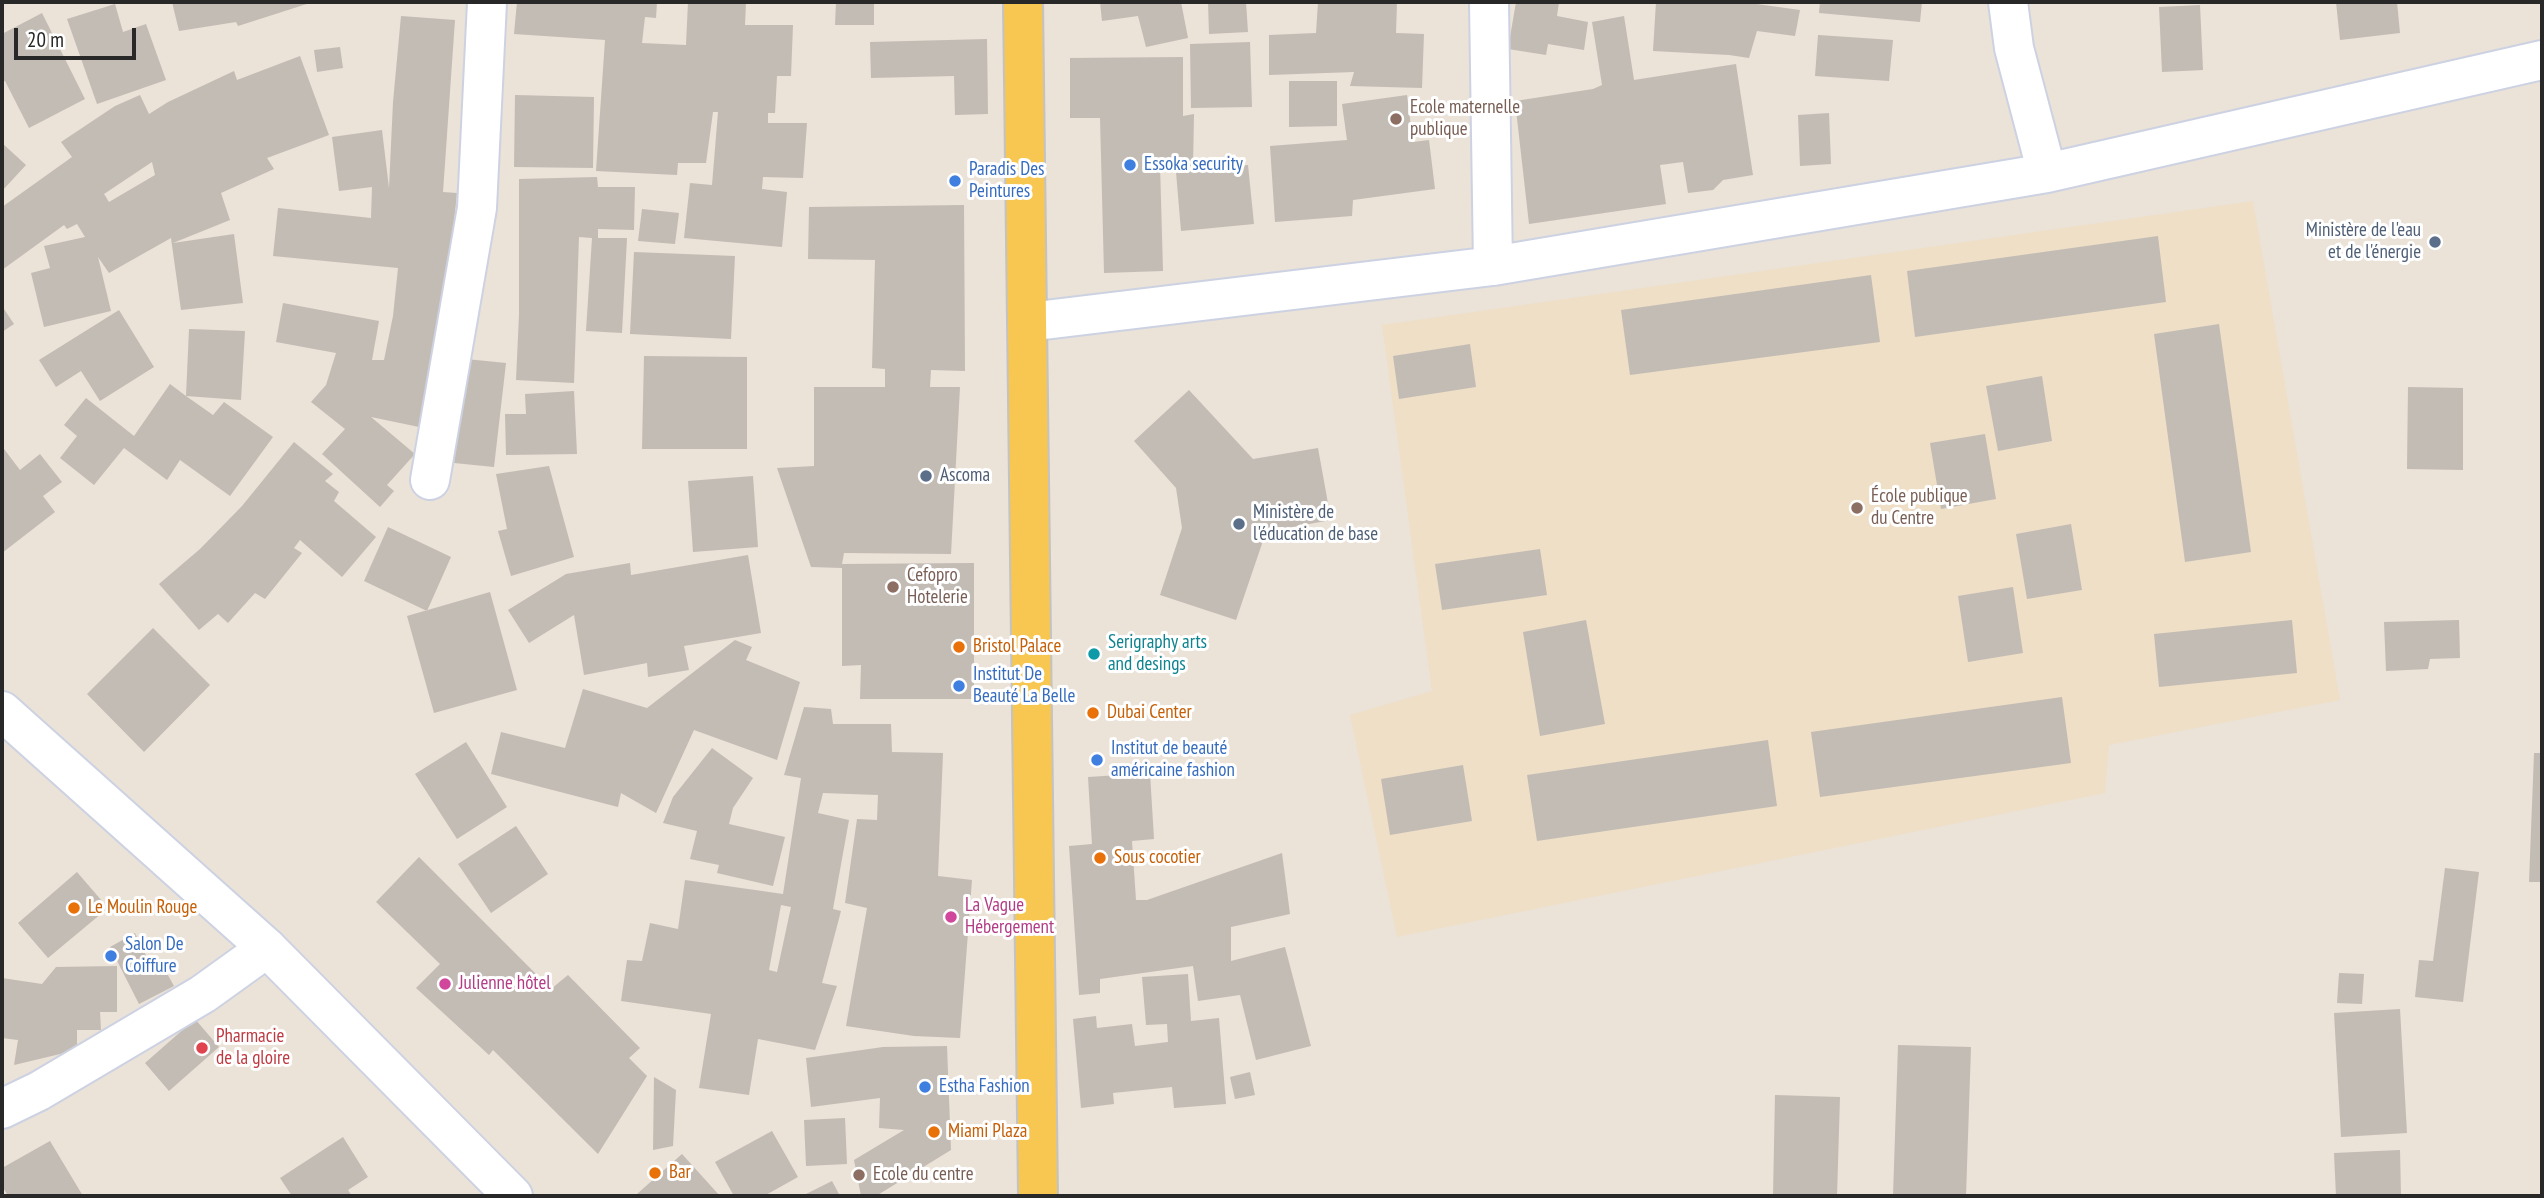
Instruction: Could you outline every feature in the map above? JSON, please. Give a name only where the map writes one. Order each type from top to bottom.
[{"type":"main road","points":[[1023,2],[1038,1196]]},
{"type":"street","points":[[430,480],[477,208],[487,2]]},
{"type":"street","points":[[1489,2],[1493,266]]},
{"type":"street","points":[[2008,2],[2014,48],[2047,173]]},
{"type":"street","points":[[1028,323],[1493,266],[2047,173],[2542,60]]},
{"type":"street","points":[[2,711],[267,948],[513,1196]]},
{"type":"street","points":[[2,1109],[39,1091],[203,994],[267,948]]},
{"type":"shaded area","name":"École publique du Centre","points":[[2253,201],[2340,700],[2109,745],[2105,793],[1397,937],[1350,715],[1432,691],[1382,325]]},
{"type":"building","points":[[172,2],[313,2],[238,26],[236,22],[179,31]]},
{"type":"building","points":[[517,2],[657,2],[656,18],[645,17],[642,43],[686,45],[688,2],[746,2],[745,25],[793,25],[791,76],[777,76],[775,113],[768,113],[768,123],[807,123],[803,178],[763,177],[762,189],[787,192],[782,247],[684,238],[690,183],[712,185],[718,112],[713,112],[706,163],[678,163],[677,175],[596,171],[605,40],[514,34]]},
{"type":"building","points":[[836,2],[874,2],[874,25],[835,25]]},
{"type":"building","points":[[1100,2],[1181,2],[1188,38],[1146,47],[1138,16],[1102,21]]},
{"type":"building","points":[[1208,2],[1246,2],[1248,32],[1209,34]]},
{"type":"building","points":[[1318,2],[1397,2],[1396,33],[1424,34],[1422,88],[1350,86],[1354,72],[1269,75],[1269,35],[1316,33]]},
{"type":"building","points":[[1516,2],[1559,2],[1557,16],[1588,22],[1584,50],[1548,44],[1546,55],[1508,49]]},
{"type":"building","points":[[1656,2],[1742,2],[1800,10],[1795,36],[1757,31],[1749,58],[1653,51]]},
{"type":"building","points":[[1820,2],[1922,2],[1920,22],[1819,13]]},
{"type":"building","points":[[2336,2],[2397,2],[2400,33],[2340,40]]},
{"type":"building","points":[[115,4],[123,32],[146,24],[166,80],[97,104],[67,19]]},
{"type":"building","points":[[2200,5],[2203,70],[2162,72],[2159,7]]},
{"type":"building","points":[[42,13],[85,99],[29,128],[5,81],[2,82],[2,34]]},
{"type":"building","points":[[401,16],[455,20],[443,192],[457,193],[449,272],[424,428],[371,417],[415,454],[387,485],[394,491],[380,507],[322,454],[345,429],[311,402],[326,385],[336,353],[276,342],[283,303],[379,321],[372,360],[384,360],[393,316],[398,268],[273,256],[278,208],[371,218],[372,187],[339,191],[332,137],[382,130],[389,188]]},
{"type":"building","points":[[1624,16],[1634,80],[1736,64],[1753,175],[1723,180],[1713,190],[1688,193],[1683,162],[1660,165],[1666,204],[1529,224],[1515,101],[1593,89],[1602,85],[1592,22]]},
{"type":"building","points":[[1818,35],[1893,40],[1889,81],[1815,76]]},
{"type":"building","points":[[987,39],[988,114],[955,115],[954,76],[871,78],[870,42]]},
{"type":"building","points":[[1250,42],[1252,107],[1191,108],[1190,44]]},
{"type":"building","points":[[340,47],[343,68],[317,72],[314,50]]},
{"type":"building","points":[[300,56],[329,135],[267,158],[274,169],[221,193],[230,220],[173,243],[234,234],[243,303],[181,310],[171,238],[109,273],[98,257],[111,311],[44,327],[31,273],[50,268],[44,246],[85,237],[77,224],[67,229],[64,225],[2,270],[2,207],[72,157],[61,142],[115,106],[140,95],[149,114],[168,102],[234,71],[237,80]],"holes":[[[152,162],[155,175],[109,202],[104,194]]]},
{"type":"building","points":[[1183,57],[1183,116],[1194,114],[1193,166],[1160,165],[1163,271],[1104,273],[1100,118],[1070,118],[1070,58]]},
{"type":"building","points":[[1289,81],[1337,81],[1337,126],[1289,127]]},
{"type":"building","points":[[515,95],[594,97],[593,168],[514,167]]},
{"type":"building","points":[[1407,95],[1413,142],[1429,140],[1435,189],[1353,200],[1352,216],[1275,222],[1270,146],[1347,140],[1342,104]]},
{"type":"building","points":[[1829,113],[1831,164],[1800,166],[1798,115]]},
{"type":"building","points":[[2,143],[26,165],[2,191]]},
{"type":"building","points":[[1248,165],[1254,224],[1181,231],[1176,172]]},
{"type":"building","points":[[597,177],[598,187],[635,187],[634,230],[598,229],[598,238],[627,238],[622,333],[586,331],[592,238],[579,237],[574,383],[516,380],[519,179]]},
{"type":"building","points":[[964,205],[965,371],[931,370],[930,387],[960,387],[951,554],[844,553],[842,564],[974,563],[974,699],[860,699],[861,665],[842,666],[842,568],[811,567],[777,468],[814,466],[814,387],[885,387],[885,369],[872,368],[875,260],[808,259],[809,207]]},
{"type":"building","points":[[642,209],[679,213],[675,244],[638,241]]},
{"type":"building","points":[[2158,236],[2166,302],[1915,337],[1907,271]]},
{"type":"building","points":[[634,252],[735,256],[731,339],[630,334]]},
{"type":"building","points":[[1871,275],[1880,342],[1630,375],[1621,310]]},
{"type":"building","points":[[2,306],[14,324],[2,332]]},
{"type":"building","points":[[119,310],[154,367],[100,401],[81,371],[56,387],[39,360]]},
{"type":"building","points":[[2219,324],[2251,552],[2185,562],[2154,334]]},
{"type":"building","points":[[189,329],[245,331],[241,400],[186,396]]},
{"type":"building","points":[[1470,344],[1476,387],[1399,399],[1393,356]]},
{"type":"building","points":[[644,356],[747,357],[747,449],[642,449]]},
{"type":"building","points":[[466,359],[506,363],[494,467],[454,463]]},
{"type":"building","points":[[2042,376],[2052,441],[1998,451],[1986,386]]},
{"type":"building","points":[[170,384],[213,415],[224,402],[273,437],[230,496],[180,460],[167,480],[124,448],[94,485],[60,458],[77,436],[64,425],[86,398],[134,436]]},
{"type":"building","points":[[2408,387],[2463,388],[2463,470],[2407,469]]},
{"type":"building","points":[[1189,390],[1253,459],[1318,448],[1331,520],[1266,532],[1236,620],[1160,595],[1182,528],[1176,488],[1134,441]]},
{"type":"building","points":[[574,391],[577,454],[506,455],[505,414],[526,414],[525,394]]},
{"type":"building","points":[[1985,434],[1996,499],[1941,509],[1930,443]]},
{"type":"building","points":[[294,442],[333,474],[325,481],[339,492],[334,501],[376,537],[342,577],[300,540],[294,548],[302,553],[265,599],[255,593],[228,623],[218,614],[199,630],[159,584],[200,549],[242,506]]},
{"type":"building","points":[[4,449],[20,470],[40,454],[62,482],[43,496],[55,512],[2,553],[2,451]]},
{"type":"building","points":[[549,466],[574,557],[511,576],[498,531],[507,529],[496,474]]},
{"type":"building","points":[[753,476],[758,547],[693,552],[688,481]]},
{"type":"building","points":[[2071,524],[2082,590],[2027,599],[2016,534]]},
{"type":"building","points":[[388,527],[451,557],[427,611],[364,581]]},
{"type":"building","points":[[1540,549],[1547,595],[1442,610],[1435,564]]},
{"type":"building","points":[[748,555],[761,633],[684,646],[689,670],[648,677],[647,663],[584,675],[574,615],[529,643],[508,610],[566,574],[630,563],[631,575]]},
{"type":"building","points":[[2013,587],[2023,653],[1968,662],[1958,596]]},
{"type":"building","points":[[490,592],[517,690],[434,713],[407,616]]},
{"type":"building","points":[[1586,620],[1605,724],[1540,736],[1523,632]]},
{"type":"building","points":[[2292,620],[2297,673],[2159,687],[2154,634]]},
{"type":"building","points":[[2459,620],[2460,658],[2430,659],[2428,669],[2386,671],[2384,622]]},
{"type":"building","points":[[153,628],[210,685],[144,752],[87,694]]},
{"type":"building","points":[[735,640],[752,647],[746,660],[800,682],[777,760],[694,730],[656,813],[621,793],[618,807],[491,774],[501,732],[565,748],[583,689],[647,708]]},
{"type":"building","points":[[2062,697],[2071,763],[1820,797],[1811,732]]},
{"type":"building","points":[[804,707],[831,709],[833,724],[891,724],[892,752],[943,753],[938,876],[972,880],[960,1038],[914,1036],[846,1026],[867,908],[845,903],[857,819],[877,820],[878,795],[823,793],[818,813],[849,820],[833,909],[841,911],[822,983],[837,986],[815,1050],[758,1039],[749,1095],[699,1088],[711,1014],[621,1001],[627,960],[642,961],[650,923],[678,929],[685,880],[783,894],[801,778],[784,775]],"holes":[[[781,905],[791,907],[777,972],[769,970]]]},
{"type":"building","points":[[1768,740],[1777,806],[1537,841],[1527,775]]},
{"type":"building","points":[[466,742],[507,807],[457,839],[415,774]]},
{"type":"building","points":[[712,748],[753,778],[733,808],[729,824],[785,837],[773,886],[717,873],[719,865],[690,859],[697,831],[663,823],[673,797]]},
{"type":"building","points":[[2534,753],[2542,753],[2542,882],[2529,882]]},
{"type":"building","points":[[1463,765],[1472,821],[1390,835],[1381,779]]},
{"type":"building","points":[[1150,773],[1154,839],[1132,841],[1136,900],[1147,900],[1282,853],[1290,914],[1231,927],[1231,961],[1285,947],[1311,1046],[1256,1060],[1240,995],[1198,1001],[1193,966],[1100,979],[1100,993],[1079,995],[1069,846],[1092,844],[1088,777]]},
{"type":"building","points":[[516,826],[548,874],[491,913],[458,864]]},
{"type":"building","points":[[419,857],[551,989],[568,975],[640,1048],[629,1058],[647,1076],[598,1154],[493,1050],[489,1055],[416,988],[440,964],[376,902]]},
{"type":"building","points":[[2445,868],[2479,872],[2463,1002],[2415,997],[2419,960],[2433,961]]},
{"type":"building","points":[[77,872],[108,908],[48,958],[18,923]]},
{"type":"building","points":[[135,933],[151,966],[160,961],[174,986],[139,1004],[110,947]]},
{"type":"building","points":[[117,966],[117,1012],[100,1012],[101,1030],[77,1030],[77,1050],[14,1065],[18,1040],[2,1038],[2,978],[42,984],[56,967]]},
{"type":"building","points":[[2339,973],[2364,974],[2362,1004],[2337,1003]]},
{"type":"building","points":[[1188,974],[1191,1021],[1219,1018],[1226,1104],[1174,1108],[1172,1087],[1113,1093],[1114,1104],[1081,1108],[1073,1019],[1096,1016],[1097,1028],[1132,1024],[1135,1046],[1168,1042],[1167,1024],[1146,1025],[1142,977]]},
{"type":"building","points":[[2400,1009],[2407,1133],[2341,1137],[2334,1013]]},
{"type":"building","points":[[195,1019],[219,1047],[169,1091],[145,1063]]},
{"type":"building","points":[[1898,1045],[1971,1047],[1966,1196],[1893,1196]]},
{"type":"building","points":[[947,1046],[951,1150],[876,1196],[861,1196],[854,1160],[904,1130],[879,1128],[880,1098],[811,1107],[806,1058],[883,1047]]},
{"type":"building","points":[[1250,1072],[1255,1095],[1235,1099],[1230,1077]]},
{"type":"building","points":[[654,1077],[676,1090],[673,1146],[653,1150]]},
{"type":"building","points":[[1775,1095],[1840,1097],[1837,1196],[1773,1196]]},
{"type":"building","points":[[845,1118],[847,1164],[806,1166],[804,1120]]},
{"type":"building","points":[[772,1131],[798,1177],[764,1196],[734,1196],[715,1162]]},
{"type":"building","points":[[343,1137],[368,1177],[348,1190],[352,1196],[292,1196],[280,1178]]},
{"type":"building","points":[[50,1141],[83,1196],[8,1196],[2,1186],[2,1168]]},
{"type":"building","points":[[2400,1150],[2401,1196],[2336,1196],[2334,1153]]},
{"type":"building","points":[[682,1154],[720,1196],[637,1194]]},
{"type":"building","points":[[832,1181],[840,1196],[802,1196]]},
{"type":"place","name":"Ecole maternelle publique","points":[[1396,119]]},
{"type":"place","name":"Essoka security","points":[[1130,165]]},
{"type":"place","name":"Paradis Des Peintures","points":[[955,181]]},
{"type":"place","name":"Ministère de l'eau et de l'énergie","points":[[2435,242]]},
{"type":"place","name":"Ascoma","points":[[926,476]]},
{"type":"place","name":"École publique du Centre","points":[[1857,508]]},
{"type":"place","name":"Ministère de l'éducation de base","points":[[1239,524]]},
{"type":"place","name":"Cefopro Hotelerie","points":[[893,587]]},
{"type":"place","name":"Bristol Palace","points":[[959,647]]},
{"type":"place","name":"Serigraphy arts and desings","points":[[1094,654]]},
{"type":"place","name":"Institut De Beauté La Belle","points":[[959,686]]},
{"type":"place","name":"Dubai Center","points":[[1093,713]]},
{"type":"place","name":"Institut de beauté américaine fashion","points":[[1097,760]]},
{"type":"place","name":"Sous cocotier","points":[[1100,858]]},
{"type":"place","name":"Le Moulin Rouge","points":[[74,908]]},
{"type":"place","name":"La Vague Hébergement","points":[[951,917]]},
{"type":"place","name":"Salon De Coiffure","points":[[111,956]]},
{"type":"place","name":"Julienne hôtel","points":[[445,984]]},
{"type":"place","name":"Pharmacie de la gloire","points":[[202,1048]]},
{"type":"place","name":"Estha Fashion","points":[[925,1087]]},
{"type":"place","name":"Miami Plaza","points":[[934,1132]]},
{"type":"place","name":"Bar","points":[[655,1173]]},
{"type":"place","name":"Ecole du centre","points":[[859,1175]]}]
